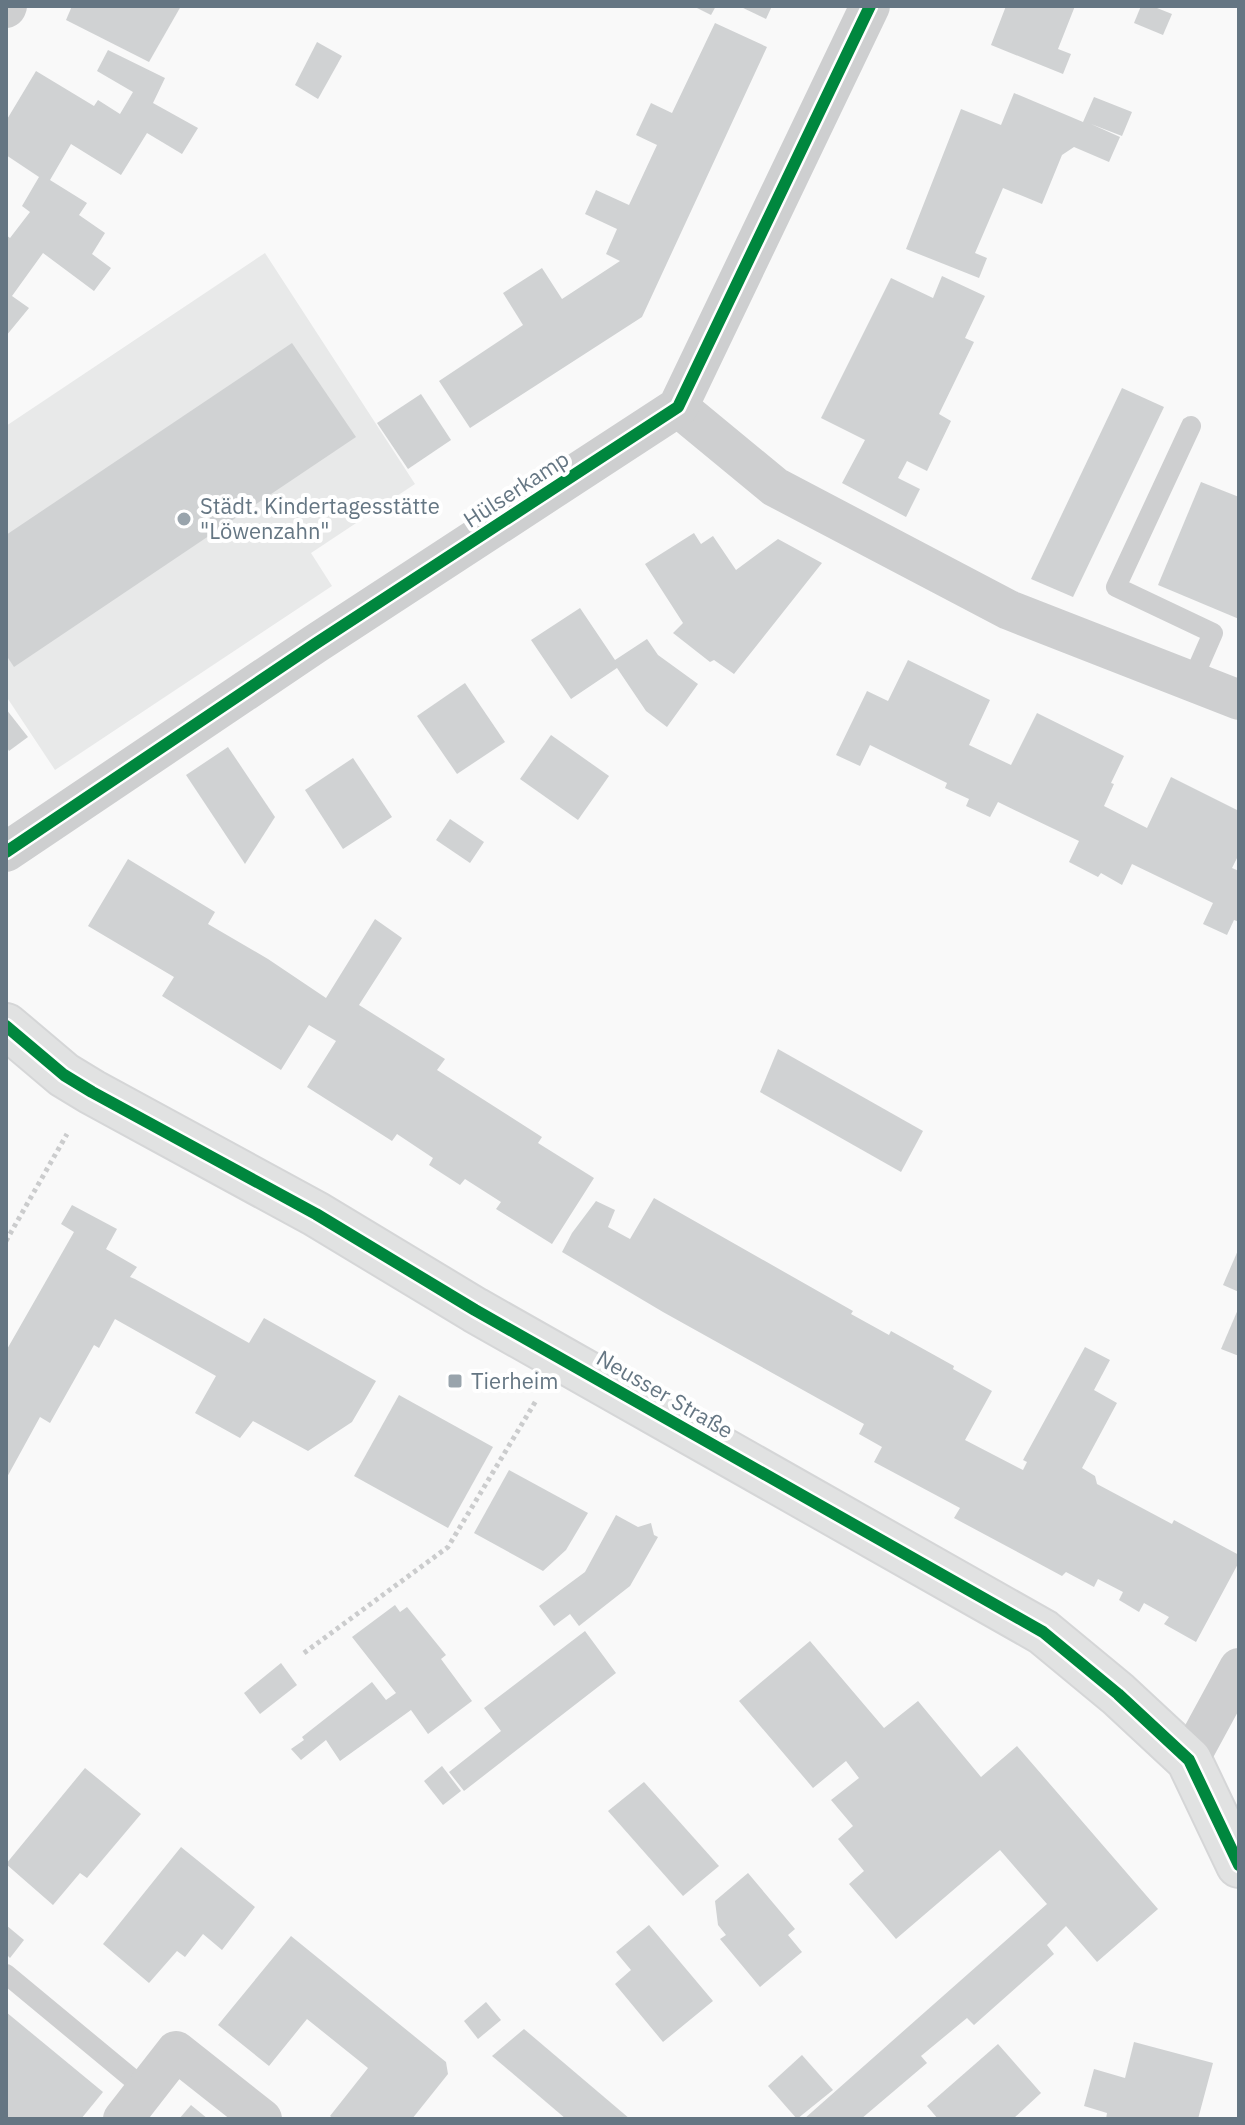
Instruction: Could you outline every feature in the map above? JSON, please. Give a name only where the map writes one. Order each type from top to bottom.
[{"type":"street","points":[[870,6],[678,407],[775,487],[1009,610],[1239,700]]},
{"type":"street","name":"Hülserkamp","points":[[6,852],[315,644],[678,407]]},
{"type":"street","name":"Neusser Straße","points":[[6,1026],[64,1075],[92,1092],[316,1214],[475,1310],[1043,1632],[1118,1694],[1189,1760],[1239,1865]]},
{"type":"street","points":[[1189,1760],[1239,1668]]},
{"type":"street","points":[[134,2104],[176,2051],[262,2119]]},
{"type":"lane","points":[[1191,426],[1116,587],[1213,633],[1192,681]]},
{"type":"lane","points":[[6,1974],[134,2104]]},
{"type":"path","points":[[6,1241],[92,1092]]},
{"type":"path","points":[[304,1653],[448,1547],[562,1358]]},
{"type":"shaded area","name":"Städt. Kindertagesstätte \"Löwenzahn\"","points":[[265,253],[415,484],[311,553],[332,586],[55,770],[6,696],[6,426]]},
{"type":"building","points":[[72,6],[181,6],[149,62],[66,20]]},
{"type":"building","points":[[693,6],[716,6],[711,15]]},
{"type":"building","points":[[739,6],[772,6],[766,19]]},
{"type":"building","points":[[1006,6],[1075,6],[1058,49],[1071,54],[1063,74],[991,45]]},
{"type":"building","points":[[1141,6],[1152,6],[1172,14],[1163,35],[1134,23]]},
{"type":"building","points":[[715,23],[767,47],[642,317],[470,428],[439,381],[523,325],[503,293],[542,268],[562,299],[620,261],[606,254],[617,229],[585,214],[596,190],[629,205],[657,145],[636,135],[651,103],[672,113]]},
{"type":"building","points":[[317,42],[342,56],[318,99],[295,85]]},
{"type":"building","points":[[108,50],[165,78],[153,103],[198,128],[182,154],[147,133],[121,175],[71,144],[50,180],[87,203],[79,215],[105,233],[92,254],[111,268],[94,291],[43,253],[12,296],[29,308],[6,336],[6,235],[10,238],[30,212],[22,206],[39,177],[6,155],[6,121],[36,71],[94,106],[98,100],[120,114],[133,92],[97,71]]},
{"type":"building","points":[[1014,93],[1083,122],[1094,97],[1132,112],[1122,136],[1091,124],[1120,137],[1109,162],[1074,147],[1062,155],[1042,204],[1003,188],[975,253],[987,258],[979,278],[906,249],[961,109],[1001,125]]},
{"type":"building","points":[[942,276],[985,296],[965,338],[974,342],[939,414],[951,421],[927,471],[907,461],[898,478],[920,489],[906,517],[842,483],[865,440],[821,418],[891,278],[933,298]]},
{"type":"building","points":[[292,343],[356,437],[14,667],[6,655],[6,535]]},
{"type":"building","points":[[1122,388],[1164,407],[1073,597],[1031,579]]},
{"type":"building","points":[[421,394],[451,440],[408,469],[377,423]]},
{"type":"building","points":[[1201,482],[1239,497],[1239,619],[1158,585]]},
{"type":"building","points":[[694,533],[701,544],[713,536],[736,570],[778,539],[822,563],[734,674],[714,660],[710,662],[673,633],[683,623],[645,564]]},
{"type":"building","points":[[580,608],[615,660],[647,639],[658,655],[698,684],[667,727],[646,711],[617,668],[571,699],[531,640]]},
{"type":"building","points":[[908,660],[990,700],[969,745],[1011,765],[1037,713],[1124,756],[1104,806],[1147,828],[1171,777],[1239,811],[1239,854],[1232,868],[1239,871],[1239,922],[1234,920],[1227,935],[1203,924],[1213,903],[1132,864],[1122,885],[1101,873],[1098,877],[1069,862],[1079,841],[998,802],[990,817],[966,806],[969,799],[945,788],[947,783],[870,745],[860,766],[836,755],[867,691],[888,701]]},
{"type":"building","points":[[465,683],[505,742],[457,774],[417,716]]},
{"type":"building","points":[[6,709],[28,737],[9,751],[6,746]]},
{"type":"building","points":[[551,735],[609,776],[578,820],[520,779]]},
{"type":"building","points":[[228,747],[275,817],[245,864],[186,775]]},
{"type":"building","points":[[353,758],[392,817],[343,849],[305,790]]},
{"type":"building","points":[[450,819],[484,842],[470,863],[436,840]]},
{"type":"building","points":[[128,859],[215,912],[208,924],[326,998],[375,919],[402,938],[359,1005],[445,1059],[437,1070],[542,1137],[538,1143],[594,1178],[552,1244],[496,1209],[501,1202],[465,1179],[460,1185],[429,1165],[433,1158],[397,1134],[392,1141],[307,1087],[336,1041],[309,1025],[281,1070],[162,996],[174,977],[88,926]]},
{"type":"building","points":[[778,1049],[923,1131],[901,1172],[760,1092]]},
{"type":"building","points":[[654,1198],[853,1311],[851,1314],[889,1335],[891,1331],[992,1391],[965,1440],[1023,1470],[1027,1462],[1023,1460],[1085,1347],[1110,1360],[1094,1390],[1117,1403],[1082,1468],[1095,1476],[1097,1484],[1239,1555],[1239,1562],[1196,1642],[1164,1624],[1169,1617],[1144,1603],[1139,1612],[1119,1600],[1123,1592],[1098,1579],[1094,1587],[1066,1572],[1062,1576],[954,1518],[960,1508],[874,1462],[882,1447],[859,1434],[864,1424],[562,1252],[596,1201],[615,1210],[608,1227],[630,1239]]},
{"type":"building","points":[[72,1205],[117,1229],[106,1249],[137,1267],[130,1277],[249,1343],[264,1318],[376,1381],[352,1422],[308,1451],[253,1421],[240,1438],[195,1413],[216,1376],[115,1319],[99,1348],[94,1345],[50,1423],[40,1417],[6,1479],[6,1351],[74,1232],[61,1224]]},
{"type":"building","points":[[1239,1248],[1239,1292],[1223,1285]]},
{"type":"building","points":[[1239,1307],[1239,1356],[1221,1349]]},
{"type":"building","points":[[399,1395],[493,1447],[448,1528],[354,1476]]},
{"type":"building","points":[[509,1470],[588,1513],[566,1550],[543,1571],[474,1533]]},
{"type":"building","points":[[616,1515],[638,1527],[651,1523],[654,1535],[658,1537],[630,1586],[579,1626],[570,1614],[554,1626],[539,1606],[585,1572]]},
{"type":"building","points":[[395,1605],[400,1612],[407,1607],[446,1655],[441,1659],[472,1701],[428,1734],[411,1710],[340,1761],[326,1740],[301,1760],[291,1749],[372,1682],[386,1700],[396,1693],[352,1637]]},
{"type":"building","points":[[585,1631],[616,1673],[464,1791],[449,1772],[501,1731],[484,1708]]},
{"type":"building","points":[[810,1641],[884,1728],[918,1701],[981,1777],[1017,1746],[1158,1909],[1097,1962],[1066,1926],[1047,1945],[1054,1954],[974,2025],[967,2018],[921,2056],[927,2063],[861,2119],[804,2119],[1047,1904],[1000,1850],[896,1939],[849,1884],[864,1871],[838,1839],[853,1826],[831,1800],[859,1778],[846,1761],[813,1788],[739,1701]]},
{"type":"building","points":[[281,1663],[297,1685],[260,1714],[244,1693]]},
{"type":"building","points":[[442,1766],[461,1791],[443,1805],[424,1781]]},
{"type":"building","points":[[85,1768],[141,1814],[87,1878],[80,1873],[53,1905],[6,1864]]},
{"type":"building","points":[[644,1782],[719,1866],[683,1896],[608,1811]]},
{"type":"building","points":[[181,1847],[255,1907],[222,1950],[203,1934],[185,1957],[177,1951],[149,1983],[103,1944]]},
{"type":"building","points":[[748,1873],[795,1929],[788,1935],[802,1952],[760,1987],[720,1939],[726,1935],[718,1925],[715,1901]]},
{"type":"building","points":[[6,1925],[24,1940],[10,1958],[6,1954]]},
{"type":"building","points":[[649,1925],[713,2001],[663,2042],[615,1984],[631,1970],[616,1952]]},
{"type":"building","points":[[291,1936],[446,2062],[448,2074],[412,2119],[334,2119],[330,2116],[368,2068],[307,2019],[269,2066],[218,2025]]},
{"type":"building","points":[[486,2002],[501,2020],[478,2039],[464,2021]]},
{"type":"building","points":[[6,2012],[103,2092],[81,2119],[6,2119]]},
{"type":"building","points":[[524,2029],[630,2119],[566,2119],[492,2056]]},
{"type":"building","points":[[1134,2042],[1213,2063],[1198,2119],[1106,2119],[1107,2113],[1084,2106],[1094,2069],[1125,2078]]},
{"type":"building","points":[[998,2044],[1041,2093],[1013,2119],[938,2119],[927,2106]]},
{"type":"building","points":[[802,2055],[833,2090],[797,2119],[768,2086]]},
{"type":"building","points":[[191,2105],[208,2119],[179,2119]]},
{"type":"cycle path","points":[[6,852],[315,644],[678,407],[870,6]]},
{"type":"cycle path","points":[[6,1026],[64,1075],[92,1092],[316,1214],[475,1310],[1043,1632],[1118,1694],[1189,1760],[1239,1865]]},
{"type":"place","name":"Städt. Kindertagesstätte \"Löwenzahn\"","points":[[184,519]]},
{"type":"place","name":"Tierheim","points":[[455,1381]]}]
